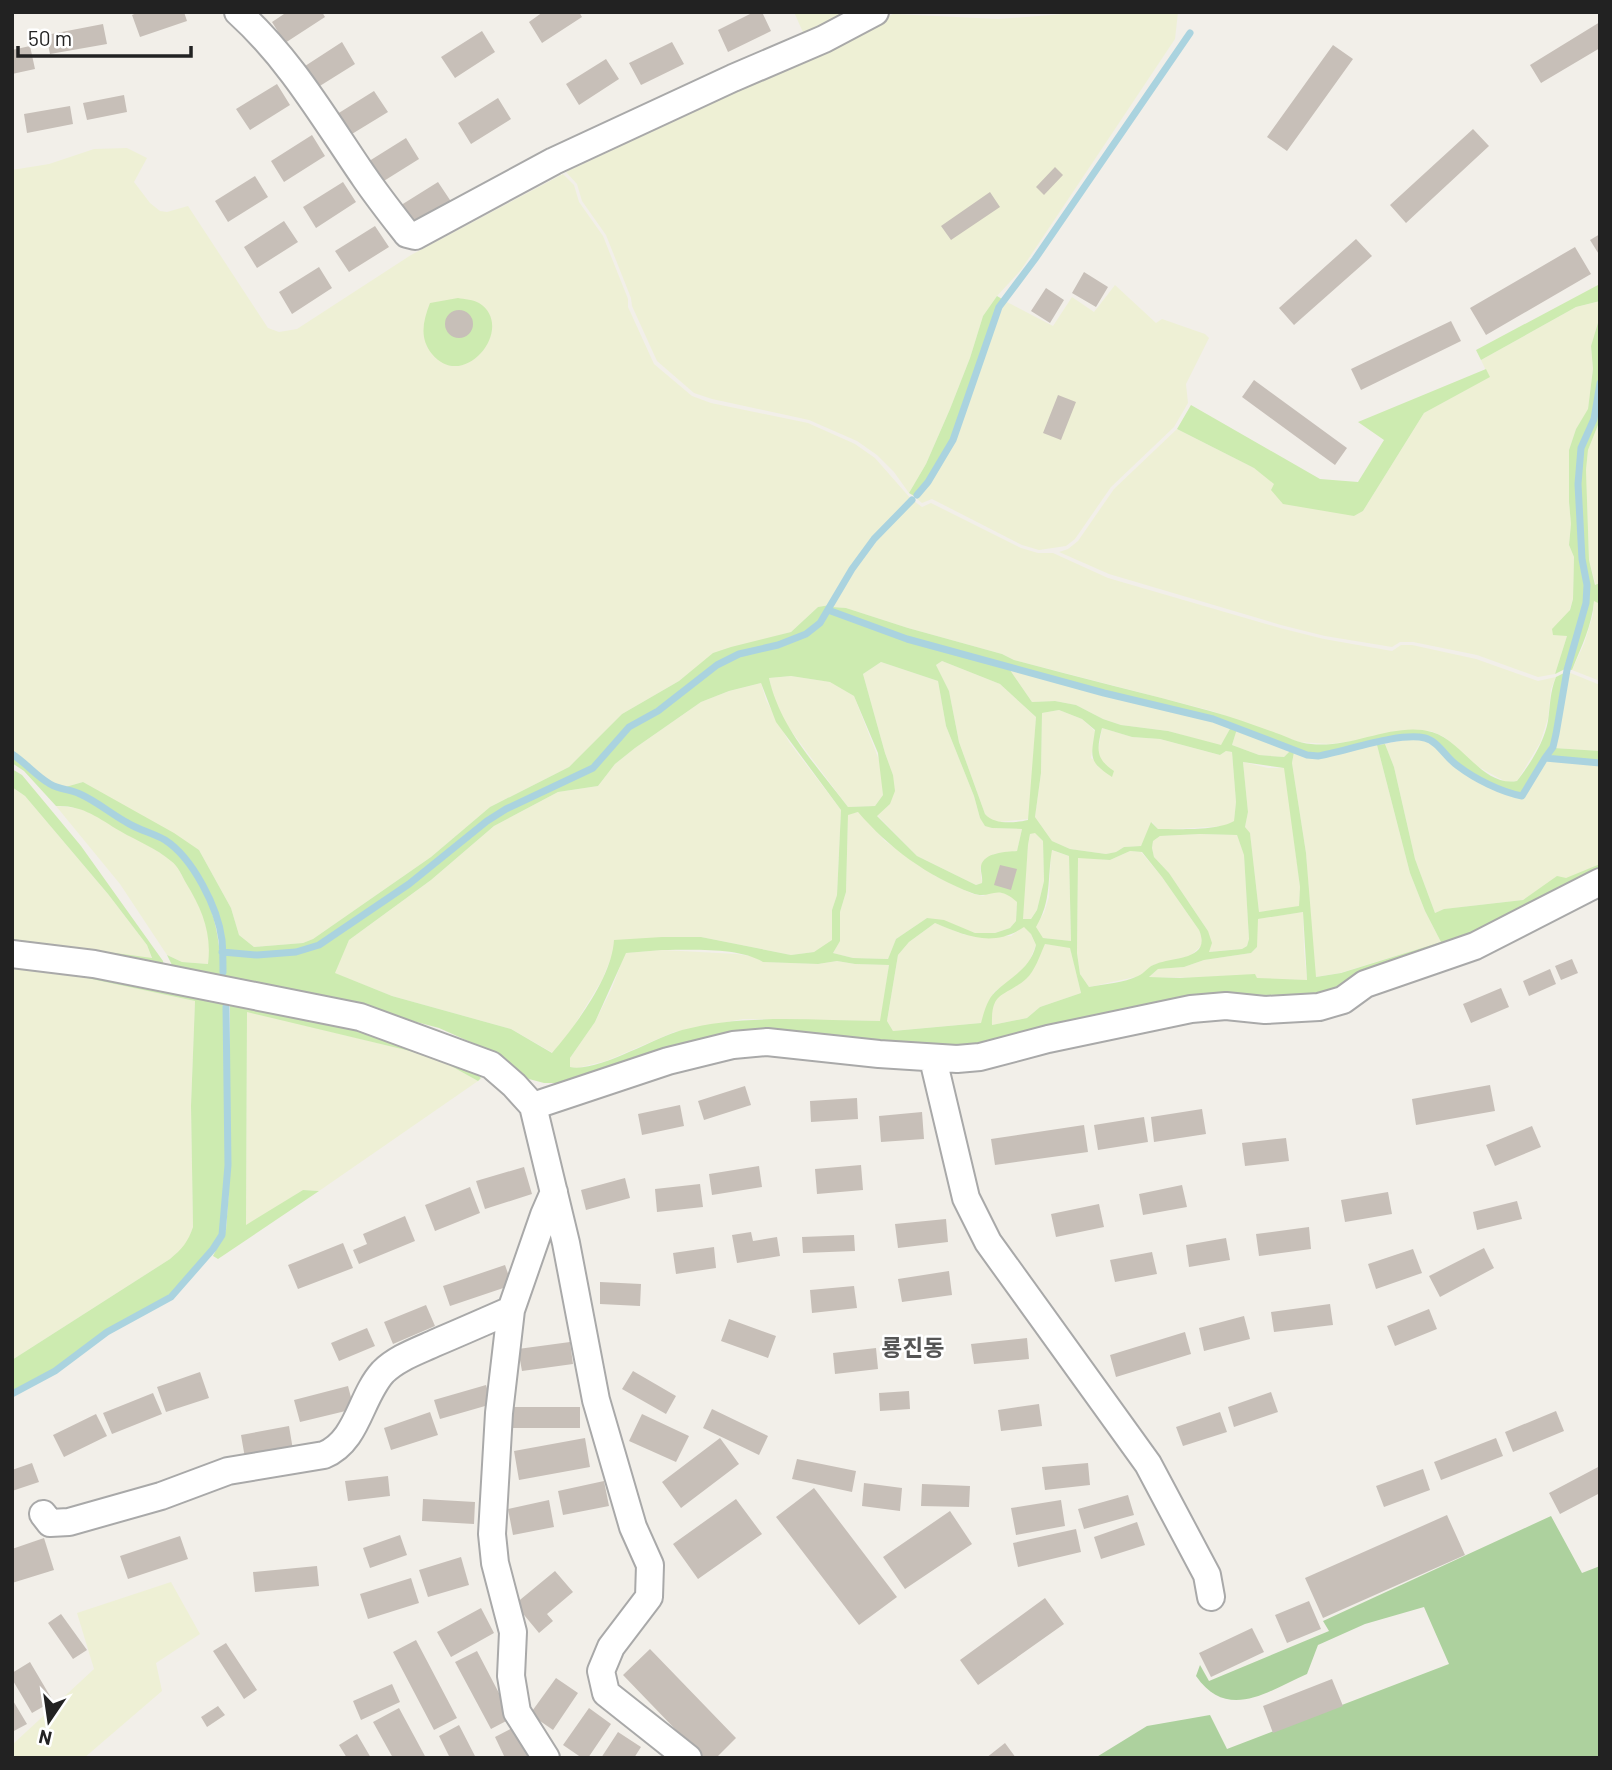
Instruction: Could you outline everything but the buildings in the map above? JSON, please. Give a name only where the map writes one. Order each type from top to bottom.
[{"type":"street","points":[[238,12],[283,58],[366,179],[407,234],[415,236],[554,160],[733,78],[824,40],[875,12]]},
{"type":"street","points":[[533,1106],[668,1061],[733,1045],[767,1042],[933,1059],[980,1057],[1048,1039],[1191,1009],[1226,1006],[1265,1010],[1319,1007],[1343,1000],[1366,984],[1475,946],[1600,882]]},
{"type":"street","points":[[12,954],[94,964],[360,1017],[491,1065],[533,1106],[554,1192],[596,1400],[633,1527],[650,1565],[649,1597],[611,1647],[601,1671],[606,1692],[688,1758]]},
{"type":"street","points":[[933,1059],[965,1198],[988,1242],[1148,1464],[1207,1575],[1211,1597]]},
{"type":"street","points":[[546,1758],[517,1712],[511,1676],[513,1632],[495,1563],[492,1534],[499,1413],[511,1310],[554,1192]]},
{"type":"street","points":[[43,1514],[50,1523],[69,1522],[161,1496],[228,1471],[335,1451],[357,1420],[383,1372],[401,1359],[511,1310]]},
{"type":"green space","points":[[794,12],[855,12],[806,39]]},
{"type":"green space","points":[[1090,12],[1178,12],[1175,39],[1021,270],[983,316],[950,409],[926,464],[909,493],[877,455],[857,441],[809,420],[694,393],[657,361],[632,306],[606,235],[582,201],[577,184],[566,172],[813,56],[893,14],[998,19]]},
{"type":"green space","points":[[127,148],[147,158],[134,182],[150,203],[160,211],[167,212],[188,206],[268,328],[279,332],[297,329],[411,255],[563,174],[574,185],[579,202],[603,236],[628,299],[628,307],[654,364],[692,396],[711,403],[808,423],[855,444],[875,458],[911,499],[862,552],[830,605],[818,607],[791,632],[713,654],[679,681],[622,714],[569,767],[490,807],[431,857],[313,939],[303,943],[254,947],[239,935],[231,908],[199,850],[83,782],[62,788],[50,782],[12,752],[12,170],[49,164],[94,149]]},
{"type":"green space","points":[[1115,285],[1156,323],[1162,319],[1205,334],[1209,338],[1186,384],[1188,403],[1174,427],[1111,487],[1075,539],[1066,546],[1039,550],[1022,545],[932,499],[922,503],[916,498],[930,483],[955,441],[971,389],[1005,301],[1053,326],[1072,297],[1094,312]]},
{"type":"green space","points":[[1598,285],[1600,301],[1576,307],[1481,360],[1476,350]]},
{"type":"green space","points":[[997,296],[1002,299],[952,439],[914,496],[909,493],[926,464],[950,409],[983,316]]},
{"type":"green space","points":[[458,298],[479,303],[489,314],[492,327],[482,352],[471,361],[458,366],[445,364],[432,354],[425,342],[424,329],[430,303]]},
{"type":"green space","points":[[1600,301],[1600,316],[1591,346],[1593,369],[1588,410],[1576,429],[1569,450],[1569,545],[1574,557],[1573,599],[1562,634],[1567,636],[1555,674],[1538,677],[1477,655],[1413,642],[1400,642],[1392,647],[1325,636],[1109,574],[1059,552],[1078,541],[1114,489],[1177,429],[1254,468],[1275,484],[1354,516],[1363,511],[1424,413],[1489,377],[1481,360],[1576,307]]},
{"type":"green space","points":[[1600,316],[1600,377],[1593,419],[1579,447],[1576,484],[1580,559],[1586,585],[1585,602],[1565,669],[1555,674],[1567,636],[1553,635],[1552,629],[1570,610],[1573,599],[1574,557],[1569,545],[1569,450],[1576,429],[1588,409],[1593,369],[1591,346]]},
{"type":"green space","points":[[1486,369],[1490,377],[1424,413],[1363,511],[1354,516],[1283,504],[1271,490],[1274,484],[1254,468],[1177,429],[1191,405],[1320,479],[1358,482],[1384,440],[1358,422]]},
{"type":"green space","points":[[1600,388],[1600,420],[1588,450],[1586,470],[1589,560],[1595,585],[1600,583],[1600,604],[1594,601],[1589,628],[1572,670],[1569,669],[1588,603],[1589,585],[1584,559],[1580,484],[1583,448],[1596,420]]},
{"type":"green space","points":[[1600,420],[1600,583],[1596,586],[1589,560],[1586,471],[1588,450]]},
{"type":"green space","points":[[914,501],[922,507],[931,503],[1021,548],[1038,553],[1053,553],[1108,578],[1280,628],[1392,651],[1401,645],[1412,645],[1476,659],[1538,681],[1556,677],[1540,743],[1517,781],[1506,782],[1475,765],[1444,737],[1431,731],[1329,744],[1299,742],[1212,711],[1014,660],[1002,654],[846,608],[832,607],[875,540]]},
{"type":"green space","points":[[1594,600],[1600,604],[1600,681],[1572,670],[1584,644],[1593,615]]},
{"type":"green space","points":[[830,605],[819,622],[797,637],[738,653],[716,663],[657,709],[628,726],[591,766],[505,807],[486,819],[408,882],[318,943],[296,950],[257,953],[224,950],[219,920],[206,888],[187,858],[176,847],[87,796],[62,788],[83,782],[199,850],[231,908],[239,935],[254,947],[303,943],[313,939],[431,857],[490,807],[569,767],[622,714],[679,681],[713,653],[791,632],[818,607]]},
{"type":"green space","points":[[846,608],[1002,654],[1014,660],[1218,713],[1306,743],[1342,743],[1403,730],[1432,732],[1453,744],[1483,771],[1505,781],[1517,781],[1536,753],[1546,729],[1556,677],[1564,673],[1551,746],[1521,793],[1496,786],[1471,774],[1425,736],[1387,738],[1330,752],[1307,753],[1214,717],[907,638],[831,609]]},
{"type":"green space","points":[[829,612],[906,641],[1010,670],[1032,702],[1055,701],[1076,705],[1121,725],[1168,731],[1221,745],[1231,727],[1237,729],[1232,745],[1259,755],[1284,757],[1290,751],[1294,752],[1292,763],[1306,853],[1316,977],[1341,973],[1441,942],[1410,873],[1377,745],[1385,744],[1394,767],[1415,859],[1435,913],[1444,909],[1523,900],[1557,876],[1566,878],[1600,864],[1600,872],[1505,920],[1329,992],[1279,995],[1216,994],[1173,999],[1109,1012],[977,1049],[838,1043],[566,1083],[544,1083],[529,1079],[477,1045],[439,1028],[379,1012],[174,969],[167,955],[182,962],[208,964],[209,953],[209,942],[201,912],[176,866],[159,852],[90,813],[56,806],[24,771],[12,763],[12,756],[45,783],[81,796],[126,825],[161,840],[180,855],[201,884],[208,901],[218,936],[221,972],[225,973],[224,954],[296,954],[320,947],[410,885],[488,822],[507,810],[593,769],[630,729],[659,712],[718,666],[739,656],[798,640],[821,624]],"holes":[[[942,661],[1000,684],[1036,717],[1028,820],[999,822],[985,814],[959,742],[949,691],[936,665]],[[881,662],[938,681],[946,726],[980,818],[985,826],[992,828],[1022,829],[1017,851],[986,858],[981,866],[982,883],[976,885],[917,856],[877,816],[890,804],[895,791],[893,775],[863,674]],[[791,676],[830,682],[854,696],[878,753],[883,795],[875,806],[848,807],[801,746],[774,696],[769,678]],[[761,683],[776,722],[841,810],[832,940],[814,952],[791,955],[701,937],[614,940],[612,954],[600,985],[582,1015],[552,1053],[511,1029],[392,996],[335,973],[349,940],[431,880],[494,826],[558,792],[598,786],[615,764],[701,702]],[[1059,710],[1082,719],[1095,730],[1093,758],[1099,767],[1112,777],[1114,771],[1103,762],[1099,752],[1102,728],[1132,737],[1160,739],[1220,755],[1226,751],[1232,752],[1236,802],[1234,821],[1227,824],[1198,829],[1158,829],[1151,822],[1141,846],[1124,847],[1106,854],[1070,849],[1052,841],[1035,817],[1041,773],[1042,713]],[[1243,762],[1284,768],[1300,887],[1299,906],[1259,912],[1250,833],[1245,827],[1248,812]],[[858,812],[896,849],[924,869],[972,893],[984,895],[998,892],[1017,902],[1016,921],[1010,928],[995,933],[975,933],[944,920],[927,918],[896,939],[888,959],[853,958],[833,953],[840,941],[840,912],[846,892],[848,815]],[[1035,833],[1043,841],[1044,881],[1037,910],[1031,919],[1023,919],[1028,845],[1030,834]],[[1237,835],[1244,855],[1249,939],[1247,946],[1242,949],[1209,952],[1212,943],[1208,931],[1169,873],[1154,857],[1153,841],[1160,836]],[[1052,850],[1069,856],[1071,941],[1043,938],[1036,927],[1047,898]],[[1130,851],[1142,852],[1199,930],[1202,940],[1196,952],[1189,956],[1153,965],[1140,975],[1127,980],[1089,987],[1080,974],[1077,953],[1078,858],[1110,860]],[[1303,912],[1307,980],[1257,978],[1255,974],[1149,977],[1158,969],[1184,967],[1204,960],[1251,953],[1257,947],[1258,919]],[[935,923],[979,938],[1001,937],[1024,927],[1031,934],[1036,945],[1033,953],[1020,972],[992,995],[981,1023],[893,1031],[887,1021],[898,955],[909,942]],[[1045,944],[1070,948],[1081,993],[1040,1007],[1027,1018],[992,1025],[992,1014],[997,1000],[1026,979]],[[714,950],[741,954],[763,962],[818,964],[837,961],[889,965],[880,1021],[731,1021],[682,1030],[595,1065],[570,1067],[570,1058],[595,1022],[626,953]]]},
{"type":"green space","points":[[942,661],[1000,684],[1036,717],[1029,819],[999,822],[989,820],[985,814],[959,742],[949,691],[936,665]]},
{"type":"green space","points":[[881,662],[938,681],[946,726],[980,818],[992,828],[1022,829],[1017,851],[994,854],[980,867],[982,883],[976,885],[917,856],[877,815],[890,804],[893,775],[863,674]]},
{"type":"green space","points":[[1010,670],[1231,727],[1221,746],[1168,731],[1121,725],[1076,705],[1055,701],[1032,702]]},
{"type":"green space","points":[[1568,672],[1600,685],[1600,751],[1554,748]]},
{"type":"green space","points":[[791,676],[831,682],[854,696],[881,765],[883,795],[875,806],[848,807],[783,720],[769,678]]},
{"type":"green space","points":[[761,683],[766,700],[789,742],[841,810],[837,895],[832,910],[832,941],[814,952],[791,955],[701,937],[613,953],[602,980],[572,1029],[553,1053],[511,1029],[392,996],[334,973],[349,940],[431,880],[494,826],[558,792],[598,786],[615,764],[701,702]]},
{"type":"green space","points":[[1059,710],[1082,719],[1095,731],[1091,758],[1114,771],[1103,764],[1098,752],[1102,728],[1132,737],[1160,739],[1220,755],[1226,751],[1232,752],[1236,802],[1234,821],[1226,826],[1174,829],[1158,829],[1152,822],[1141,846],[1124,847],[1106,854],[1070,849],[1052,841],[1035,817],[1041,773],[1042,713]]},
{"type":"green space","points":[[1237,729],[1290,751],[1284,757],[1259,755],[1232,745]]},
{"type":"green space","points":[[1424,740],[1431,743],[1472,778],[1522,797],[1546,760],[1600,765],[1600,864],[1566,879],[1557,877],[1523,900],[1445,909],[1435,913],[1415,859],[1394,767],[1385,744]]},
{"type":"green space","points":[[1377,745],[1410,873],[1441,942],[1340,973],[1315,977],[1306,853],[1292,763],[1294,752],[1318,758]]},
{"type":"green space","points":[[1554,748],[1600,751],[1600,761],[1548,757]]},
{"type":"green space","points":[[1243,762],[1268,768],[1285,768],[1300,887],[1299,907],[1259,912],[1250,834],[1245,827],[1248,812]]},
{"type":"green space","points":[[12,769],[22,775],[81,846],[163,961],[164,968],[12,948],[12,939],[152,958],[147,945],[108,894],[25,796],[12,787]]},
{"type":"green space","points":[[12,787],[25,796],[108,894],[147,945],[152,959],[12,939]]},
{"type":"green space","points":[[56,806],[78,808],[95,814],[174,862],[202,909],[211,945],[208,964],[182,962],[167,955],[120,884]]},
{"type":"green space","points":[[859,812],[885,841],[935,876],[973,894],[983,896],[993,891],[1009,894],[1017,902],[1016,921],[1010,928],[995,933],[975,933],[927,918],[896,939],[888,959],[853,958],[833,953],[839,941],[840,912],[846,892],[848,814]]},
{"type":"green space","points":[[1035,832],[1043,841],[1044,881],[1037,910],[1030,920],[1022,919],[1028,845],[1030,834]]},
{"type":"green space","points":[[1237,835],[1244,854],[1249,939],[1247,946],[1242,949],[1208,952],[1208,931],[1169,873],[1154,857],[1153,841],[1160,836]]},
{"type":"green space","points":[[1051,850],[1069,856],[1071,941],[1043,938],[1035,927],[1044,913],[1049,897]]},
{"type":"green space","points":[[1130,851],[1141,852],[1162,877],[1199,930],[1203,940],[1201,946],[1190,956],[1153,965],[1140,976],[1089,987],[1080,974],[1077,953],[1078,857],[1110,860]]},
{"type":"green space","points":[[1303,912],[1307,980],[1149,977],[1158,969],[1184,967],[1204,960],[1251,953],[1257,947],[1257,919]]},
{"type":"green space","points":[[935,923],[965,935],[1011,936],[1024,926],[1036,945],[1028,964],[994,992],[981,1023],[893,1031],[887,1021],[898,955],[909,942]]},
{"type":"green space","points":[[1045,944],[1070,947],[1081,993],[1040,1007],[1027,1018],[992,1025],[992,1005],[998,995],[1018,984]]},
{"type":"green space","points":[[662,950],[737,954],[756,957],[764,962],[818,964],[837,961],[889,965],[881,1021],[743,1019],[674,1032],[606,1061],[577,1068],[570,1067],[570,1058],[595,1022],[625,953]]},
{"type":"green space","points":[[12,960],[223,999],[226,1165],[220,1234],[212,1248],[170,1296],[107,1331],[54,1370],[12,1393],[12,1360],[170,1259],[189,1237],[193,1227],[191,1106],[195,1001]]},
{"type":"green space","points":[[12,966],[44,969],[195,1001],[191,1106],[193,1227],[188,1241],[170,1259],[12,1360]]},
{"type":"green space","points":[[230,1002],[354,1027],[474,1071],[481,1078],[478,1081],[442,1061],[410,1051],[247,1012],[246,1225],[303,1190],[319,1191],[218,1259],[213,1256],[226,1230],[229,1190]]},
{"type":"green space","points":[[247,1011],[410,1051],[442,1061],[478,1081],[319,1191],[303,1190],[246,1226]]},
{"type":"green space","points":[[1551,1516],[1582,1573],[1600,1566],[1600,1758],[1095,1758],[1147,1726],[1210,1715],[1227,1749],[1449,1664],[1424,1607],[1365,1624],[1318,1645],[1307,1674],[1249,1699],[1221,1697],[1208,1690],[1196,1676],[1200,1665],[1209,1681],[1329,1631],[1323,1621]]},
{"type":"green space","points":[[171,1582],[200,1634],[156,1663],[162,1691],[84,1758],[12,1758],[12,1745],[94,1669],[77,1613]]},
{"type":"waterway","points":[[917,495],[953,440],[999,307],[1190,33]]},
{"type":"waterway","points":[[1545,758],[1553,747],[1567,670],[1586,603],[1587,585],[1582,559],[1578,484],[1581,448],[1594,419],[1600,383]]},
{"type":"waterway","points":[[222,952],[257,955],[296,952],[319,945],[409,884],[487,821],[506,809],[593,768],[629,727],[658,711],[717,665],[739,654],[778,645],[806,634],[820,623],[852,569],[874,539],[912,500]]},
{"type":"waterway","points":[[828,610],[907,639],[1104,693],[1213,719],[1307,755],[1318,756],[1401,738],[1425,738],[1472,776],[1522,796],[1545,758],[1600,763]]},
{"type":"waterway","points":[[12,754],[50,784],[86,797],[175,848],[194,871],[210,899],[220,927],[223,972]]},
{"type":"waterway","points":[[12,1394],[55,1371],[107,1332],[171,1297],[222,1235],[228,1165],[226,1007]]},
{"type":"district","name":"룡진동","points":[[913,1348]]}]
